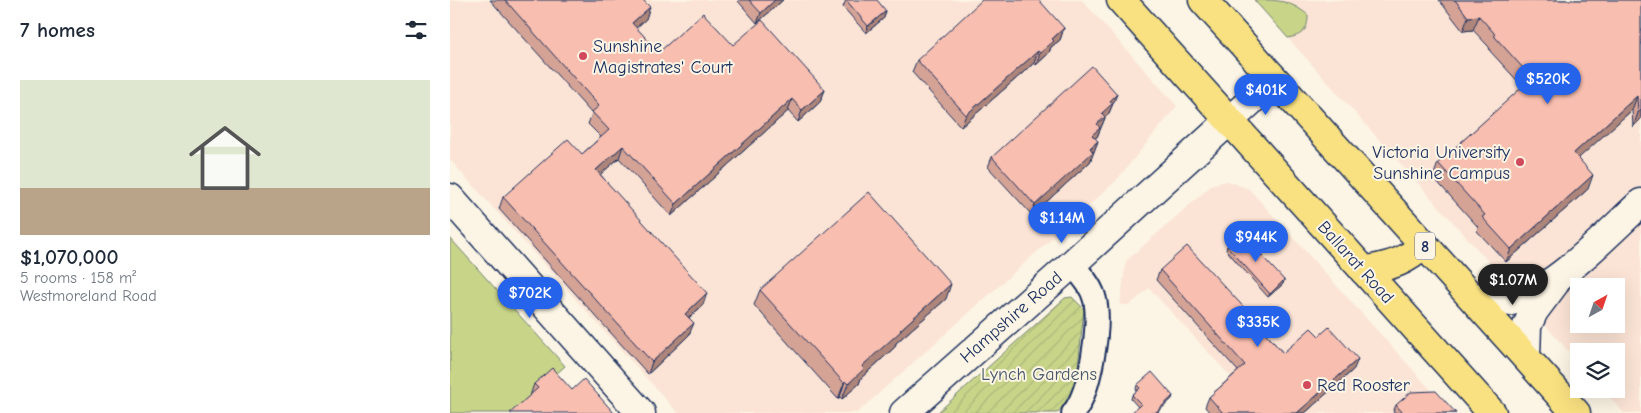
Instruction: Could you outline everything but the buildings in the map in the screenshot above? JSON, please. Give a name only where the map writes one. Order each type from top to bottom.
[{"type":"highway","name":"Ballarat Road","points":[[1121,0],[1492,413]]},
{"type":"highway","name":"8","points":[[1203,0],[1576,413]]},
{"type":"highway","points":[[1364,270],[1397,264],[1424,245]]},
{"type":"street","name":"Hampshire Road","points":[[904,413],[1072,264],[1274,80]]},
{"type":"street","points":[[450,198],[641,413]]},
{"type":"street","points":[[1526,357],[1527,326],[1534,311],[1560,276],[1641,203]]},
{"type":"street","points":[[1072,264],[1090,287],[1097,312],[1089,378],[1082,399],[1073,413]]},
{"type":"street","points":[[1471,296],[1501,302],[1516,300],[1560,276]]},
{"type":"shaded area","points":[[450,0],[1082,0],[1177,106],[1115,182],[857,413],[678,413],[450,160]]},
{"type":"shaded area","name":"Victoria University Sunshine Campus","points":[[1254,0],[1641,0],[1641,413],[1624,413],[1610,398],[1625,398],[1625,343],[1570,343],[1570,353]]},
{"type":"shaded area","points":[[1228,181],[1249,189],[1452,413],[1264,413],[1149,288],[1130,305],[1120,305],[1126,261],[1213,184]]},
{"type":"green space","points":[[1254,0],[1277,1],[1295,6],[1308,15],[1306,28],[1301,33],[1288,38]]},
{"type":"green space","points":[[450,238],[565,366],[513,413],[450,413]]},
{"type":"green space","name":"Lynch Gardens","points":[[1072,297],[1084,309],[1076,386],[1067,402],[1057,413],[937,413],[1065,298]]},
{"type":"place","name":"Sunshine Magistrates' Court","points":[[583,56]]},
{"type":"place","name":"Victoria University Sunshine Campus","points":[[1520,162]]},
{"type":"place","name":"Red Rooster","points":[[1307,385]]}]
